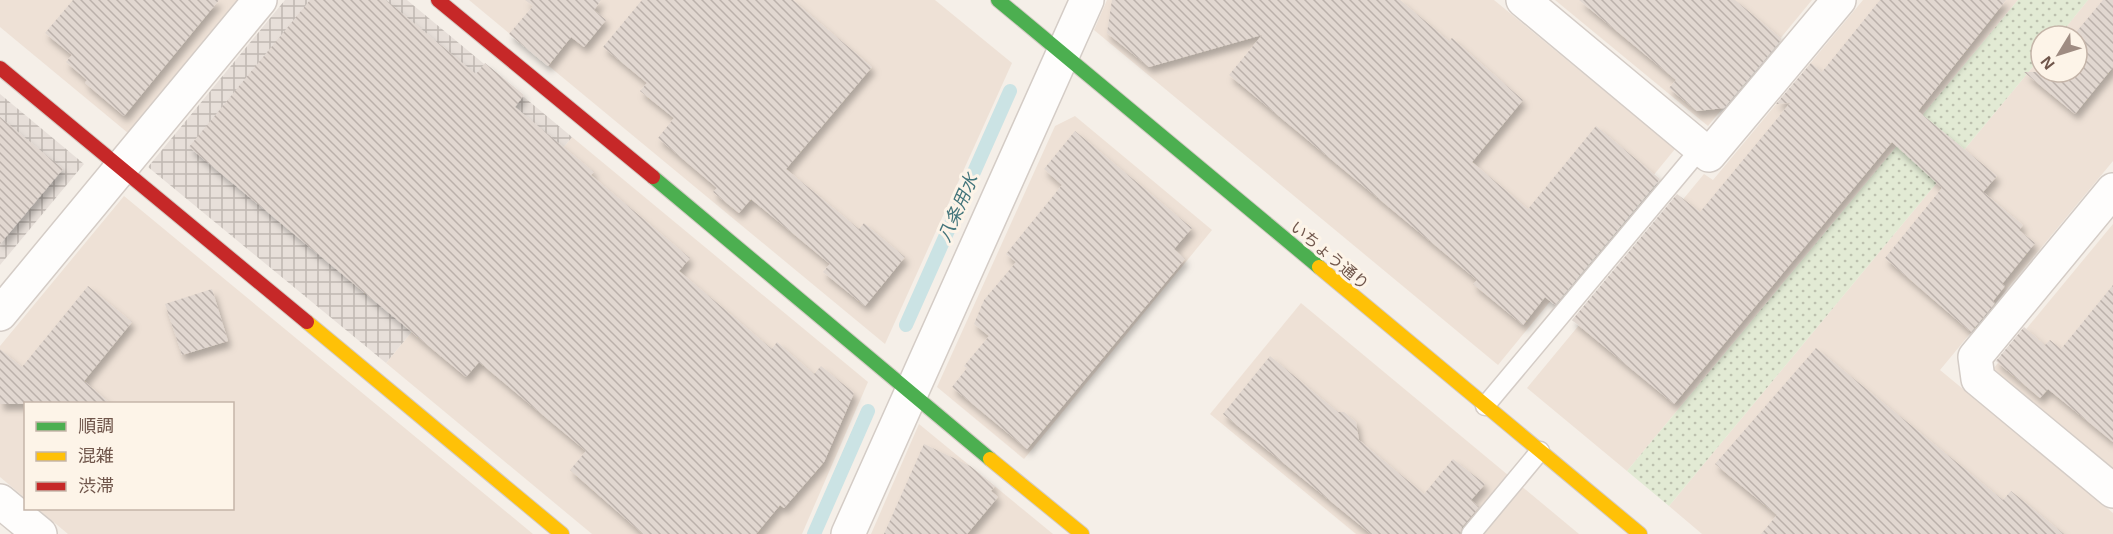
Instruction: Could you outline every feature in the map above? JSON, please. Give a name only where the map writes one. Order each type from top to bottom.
[{"type":"street","points":[[0,314],[260,0]]},
{"type":"street","points":[[438,0],[1082,534]]},
{"type":"street","name":"いちょう通り","points":[[998,0],[1640,534]]},
{"type":"street","points":[[848,534],[1087,0]]},
{"type":"street","points":[[1523,0],[1709,155],[1839,0]]},
{"type":"street","points":[[0,68],[562,534]]},
{"type":"street","points":[[2113,190],[1975,357],[1978,379],[2113,491]]},
{"type":"street","points":[[0,501],[40,534]]},
{"type":"lane","points":[[1485,406],[1701,148]]},
{"type":"lane","points":[[1471,534],[1540,451]]},
{"type":"shaded area","points":[[0,0],[238,0],[128,133],[0,27]]},
{"type":"shaded area","points":[[285,0],[407,0],[572,137],[386,363],[148,167]]},
{"type":"shaded area","points":[[469,0],[935,0],[1012,63],[885,344]]},
{"type":"shaded area","points":[[1107,0],[1494,0],[1675,149],[1498,365],[1094,30]]},
{"type":"shaded area","points":[[1555,0],[1812,0],[1708,126]]},
{"type":"shaded area","points":[[1863,0],[2018,0],[1627,471],[1527,388],[1704,174],[1713,180]]},
{"type":"shaded area","points":[[2088,0],[2113,0],[2113,161],[1940,370],[2113,513],[2113,534],[1702,534],[1669,506],[2029,71],[2029,84],[2089,84],[2089,24],[2069,24]]},
{"type":"shaded area","points":[[0,94],[84,164],[0,265]]},
{"type":"shaded area","points":[[1075,116],[1212,230],[1024,459],[937,387],[1055,126]]},
{"type":"shaded area","points":[[572,137],[868,382],[802,534],[592,534],[386,363]]},
{"type":"shaded area","points":[[124,196],[533,534],[68,534],[39,510],[234,510],[234,402],[24,402],[24,497],[0,477],[0,346]]},
{"type":"shaded area","points":[[2113,224],[2113,468],[1993,369]]},
{"type":"shaded area","points":[[1301,303],[1579,534],[1356,534],[1210,414]]},
{"type":"shaded area","points":[[919,424],[1053,534],[871,534]]},
{"type":"green space","points":[[2018,0],[2088,0],[2069,24],[2029,24],[2029,71],[1669,506],[1627,471]]},
{"type":"building","points":[[73,0],[219,0],[124,116],[85,83],[87,80],[66,62],[72,55],[45,33]]},
{"type":"building","points":[[310,0],[386,0],[476,74],[485,63],[524,95],[515,107],[594,172],[591,175],[690,258],[679,271],[772,349],[777,342],[814,374],[821,366],[854,393],[824,462],[784,508],[780,505],[756,534],[643,534],[570,470],[586,451],[479,362],[466,377],[189,147]]},
{"type":"building","points":[[525,0],[601,0],[594,10],[606,20],[584,47],[571,37],[548,66],[509,34],[533,6]]},
{"type":"building","points":[[642,0],[793,0],[872,67],[786,169],[859,229],[864,223],[905,257],[865,306],[823,272],[830,264],[751,199],[739,213],[713,192],[717,188],[658,138],[674,118],[640,91],[647,83],[603,47]]},
{"type":"building","points":[[1112,0],[1400,0],[1449,41],[1452,38],[1523,100],[1472,162],[1528,209],[1596,126],[1660,179],[1555,305],[1545,297],[1523,325],[1473,284],[1477,280],[1229,75],[1262,35],[1149,67],[1107,33]]},
{"type":"building","points":[[1579,0],[1735,0],[1782,39],[1724,108],[1697,111],[1669,88],[1676,80]]},
{"type":"building","points":[[1880,0],[2006,0],[1918,111],[1997,176],[1983,192],[2023,225],[2019,230],[2035,243],[2002,284],[2005,286],[1993,301],[1995,303],[1971,332],[1885,258],[1942,188],[1892,142],[1674,404],[1572,320],[1677,194],[1700,212],[1790,103],[1776,104],[1811,63],[1822,72]]},
{"type":"building","points":[[2103,0],[2113,0],[2113,67],[2075,114],[2039,84],[2089,84],[2089,24],[2083,24]]},
{"type":"building","points":[[0,117],[63,169],[0,244]]},
{"type":"building","points":[[1075,131],[1192,228],[1174,249],[1185,259],[1027,449],[952,387],[967,368],[964,366],[989,336],[974,324],[984,300],[1016,262],[1006,254],[1062,185],[1044,169]]},
{"type":"building","points":[[2113,285],[2113,442],[2048,389],[2040,398],[1996,361],[2024,327],[2045,345],[2050,340],[2061,349]]},
{"type":"building","points":[[88,286],[132,322],[84,381],[109,402],[0,404],[0,349],[22,367]]},
{"type":"building","points":[[212,289],[228,341],[182,355],[165,304]]},
{"type":"building","points":[[1816,348],[2003,500],[2011,491],[2064,534],[1761,534],[1777,515],[1715,464]]},
{"type":"building","points":[[1270,356],[1338,412],[1344,412],[1356,422],[1359,440],[1424,494],[1453,459],[1485,484],[1471,500],[1479,507],[1462,527],[1460,534],[1371,534],[1223,414]]},
{"type":"building","points":[[924,444],[970,466],[995,486],[991,491],[998,497],[967,534],[884,534]]},
{"type":"waterway","name":"八条用水","points":[[906,325],[1010,91]]},
{"type":"waterway","name":"八条用水","points":[[814,534],[868,411]]},
{"type":"traffic: fast","points":[[998,0],[1319,267]]},
{"type":"traffic: fast","points":[[653,177],[990,459]]},
{"type":"traffic: slow","points":[[1319,267],[1640,534]]},
{"type":"traffic: slow","points":[[307,322],[562,534]]},
{"type":"traffic: slow","points":[[990,459],[1082,534]]},
{"type":"traffic: jam","points":[[438,0],[653,177]]},
{"type":"traffic: jam","points":[[0,68],[307,322]]}]
